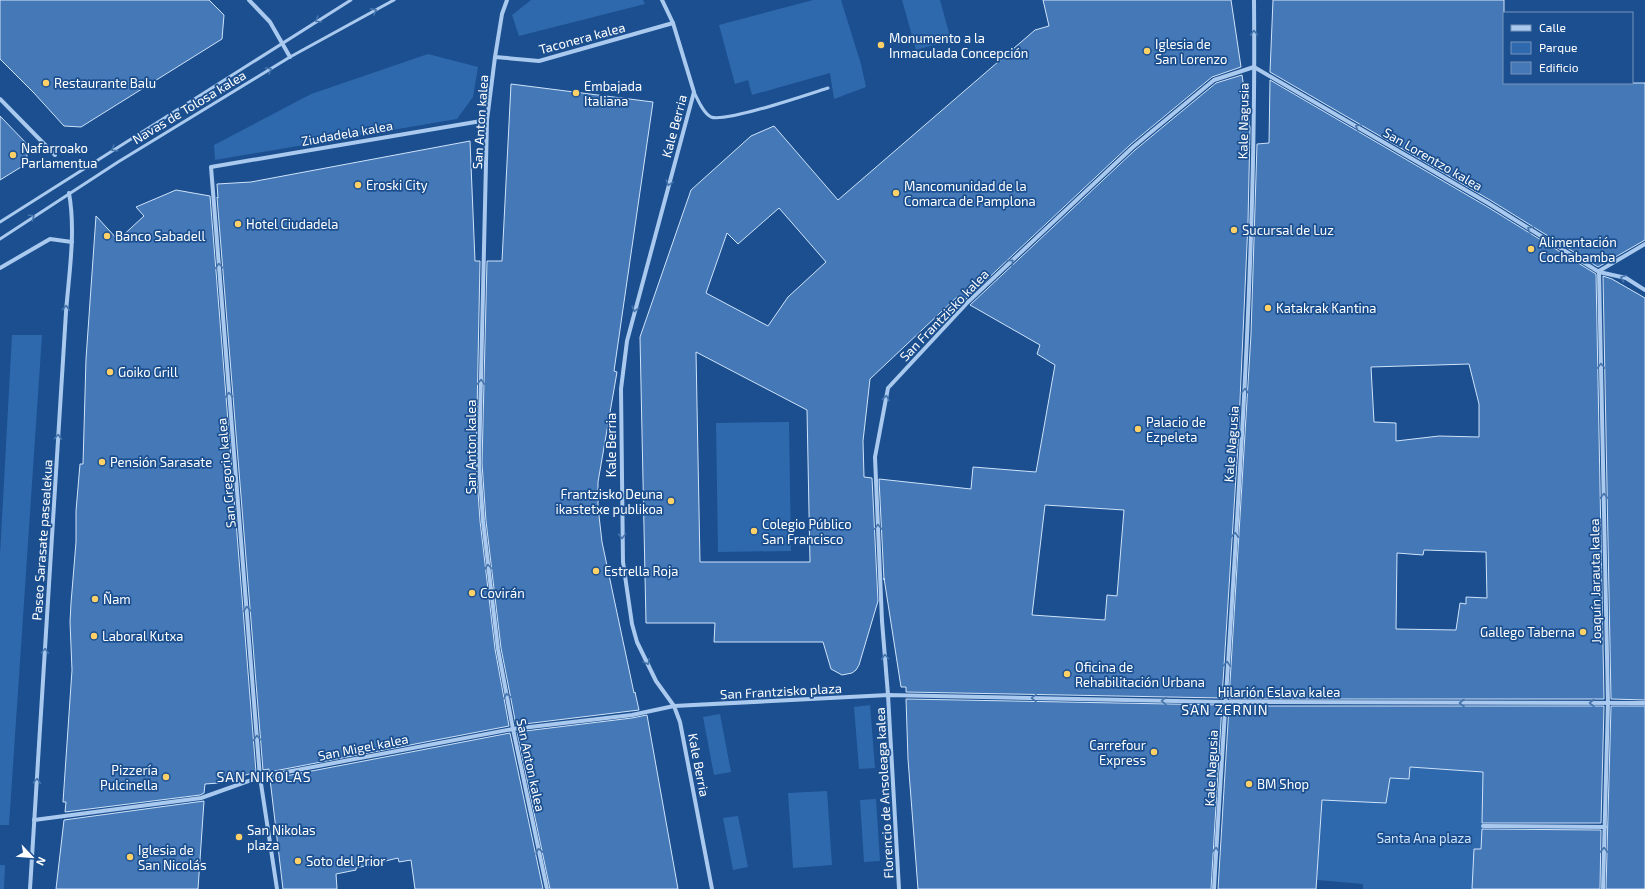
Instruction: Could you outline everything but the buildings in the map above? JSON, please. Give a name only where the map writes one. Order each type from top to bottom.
[{"type":"street","points":[[250,0],[270,22],[290,57]]},
{"type":"street","name":"San Anton kalea","points":[[507,0],[502,14],[487,120],[479,463],[483,521],[498,649],[513,730],[547,889]]},
{"type":"street","name":"Kale Berria","points":[[662,0],[673,23],[694,92],[627,341],[621,389],[623,562],[632,624],[637,642],[656,681],[674,706],[680,722],[712,889]]},
{"type":"street","name":"Kale Nagusia","points":[[1214,889],[1248,335],[1254,0]]},
{"type":"street","name":"Taconera kalea","points":[[495,57],[539,62],[673,23]]},
{"type":"street","name":"San Lorentzo kalea","points":[[1254,67],[1488,203],[1599,272],[1626,278],[1645,290]]},
{"type":"street","name":"San Frantzisko kalea","points":[[888,695],[882,622],[875,457],[888,388],[968,302],[1133,148],[1214,80],[1254,67]]},
{"type":"street","points":[[0,99],[55,155]]},
{"type":"street","name":"Ziudadela kalea","points":[[211,166],[487,120]]},
{"type":"street","name":"San Gregorio kalea","points":[[211,166],[260,777],[277,889]]},
{"type":"street","name":"Paseo Sarasate pasealekua","points":[[30,889],[66,312],[72,242],[73,213],[69,193]]},
{"type":"street","points":[[0,268],[50,240],[72,242]]},
{"type":"street","points":[[1599,272],[1645,244]]},
{"type":"street","name":"Joaquín Jarauta kalea","points":[[1599,272],[1608,703],[1603,889]]},
{"type":"street","name":"Hilarión Eslava kalea","points":[[888,695],[1225,702],[1645,703]]},
{"type":"street","name":"San Frantzisko plaza","points":[[674,706],[888,695]]},
{"type":"street","name":"Florencio de Ansoleaga kalea","points":[[888,695],[899,889]]},
{"type":"street","name":"San Migel kalea","points":[[34,820],[201,798],[260,777],[513,730],[643,713],[674,706]]},
{"type":"street","points":[[1483,826],[1605,827]]},
{"type":"lane","name":"Navas de Tolosa kalea","points":[[0,222],[351,0]]},
{"type":"lane","name":"Navas de Tolosa kalea","points":[[0,239],[69,193],[290,57],[394,0]]},
{"type":"lane","points":[[694,92],[704,111],[710,116],[716,118],[750,112],[828,88]]},
{"type":"green space","points":[[531,0],[643,0],[645,4],[519,36],[512,15]]},
{"type":"green space","points":[[813,0],[841,0],[861,64],[866,87],[834,99],[830,73],[752,95],[748,80],[735,84],[719,25]]},
{"type":"green space","points":[[902,0],[940,0],[951,40],[916,50]]},
{"type":"green space","points":[[428,54],[478,67],[473,97],[457,119],[215,160],[214,145],[311,94]]},
{"type":"green space","points":[[12,335],[42,335],[9,825],[0,825],[0,555]]},
{"type":"green space","points":[[789,422],[791,551],[718,552],[716,423]]},
{"type":"green space","points":[[870,705],[875,768],[859,769],[854,707]]},
{"type":"green space","points":[[720,714],[731,772],[714,775],[703,717]]},
{"type":"green space","name":"Santa Ana plaza","points":[[1410,767],[1483,771],[1482,849],[1472,889],[1363,889],[1363,884],[1317,880],[1322,800],[1386,803],[1390,778],[1409,779]]},
{"type":"green space","points":[[827,791],[832,865],[793,868],[788,793]]},
{"type":"green space","points":[[876,799],[880,861],[864,862],[860,800]]},
{"type":"green space","points":[[738,816],[748,867],[733,870],[723,818]]},
{"type":"green space","points":[[0,865],[5,865],[4,889],[0,889]]},
{"type":"place","name":"Monumento a la Inmaculada Concepción","points":[[881,45]]},
{"type":"place","name":"Iglesia de San Lorenzo","points":[[1147,51]]},
{"type":"place","name":"Restaurante Balu","points":[[46,83]]},
{"type":"place","name":"Embajada Italiana","points":[[576,93]]},
{"type":"place","name":"Nafarroako Parlamentua","points":[[13,155]]},
{"type":"place","name":"Eroski City","points":[[358,185]]},
{"type":"place","name":"Mancomunidad de la Comarca de Pamplona","points":[[896,193]]},
{"type":"place","name":"Hotel Ciudadela","points":[[238,224]]},
{"type":"place","name":"Sucursal de Luz","points":[[1234,230]]},
{"type":"place","name":"Banco Sabadell","points":[[107,236]]},
{"type":"place","name":"Alimentación Cochabamba","points":[[1531,249]]},
{"type":"place","name":"Katakrak Kantina","points":[[1268,308]]},
{"type":"place","name":"Goiko Grill","points":[[110,372]]},
{"type":"place","name":"Palacio de Ezpeleta","points":[[1138,429]]},
{"type":"place","name":"Pensión Sarasate","points":[[102,462]]},
{"type":"place","name":"Frantzisko Deuna ikastetxe publikoa","points":[[671,501]]},
{"type":"place","name":"Colegio Público San Francisco","points":[[754,531]]},
{"type":"place","name":"Estrella Roja","points":[[596,571]]},
{"type":"place","name":"Covirán","points":[[472,593]]},
{"type":"place","name":"Ñam","points":[[95,599]]},
{"type":"place","name":"Gallego Taberna","points":[[1583,632]]},
{"type":"place","name":"Laboral Kutxa","points":[[94,636]]},
{"type":"place","name":"Oficina de Rehabilitación Urbana","points":[[1067,674]]},
{"type":"place","name":"Carrefour Express","points":[[1154,752]]},
{"type":"place","name":"Pizzería Pulcinella","points":[[166,777]]},
{"type":"place","name":"BM Shop","points":[[1249,784]]},
{"type":"place","name":"San Nikolas plaza","points":[[239,837]]},
{"type":"place","name":"Iglesia de San Nicolás","points":[[130,857]]},
{"type":"place","name":"Soto del Prior","points":[[298,861]]},
{"type":"district","name":"SAN ZERNIN","points":[[1225,709]]},
{"type":"district","name":"SAN NIKOLAS","points":[[264,776]]}]
